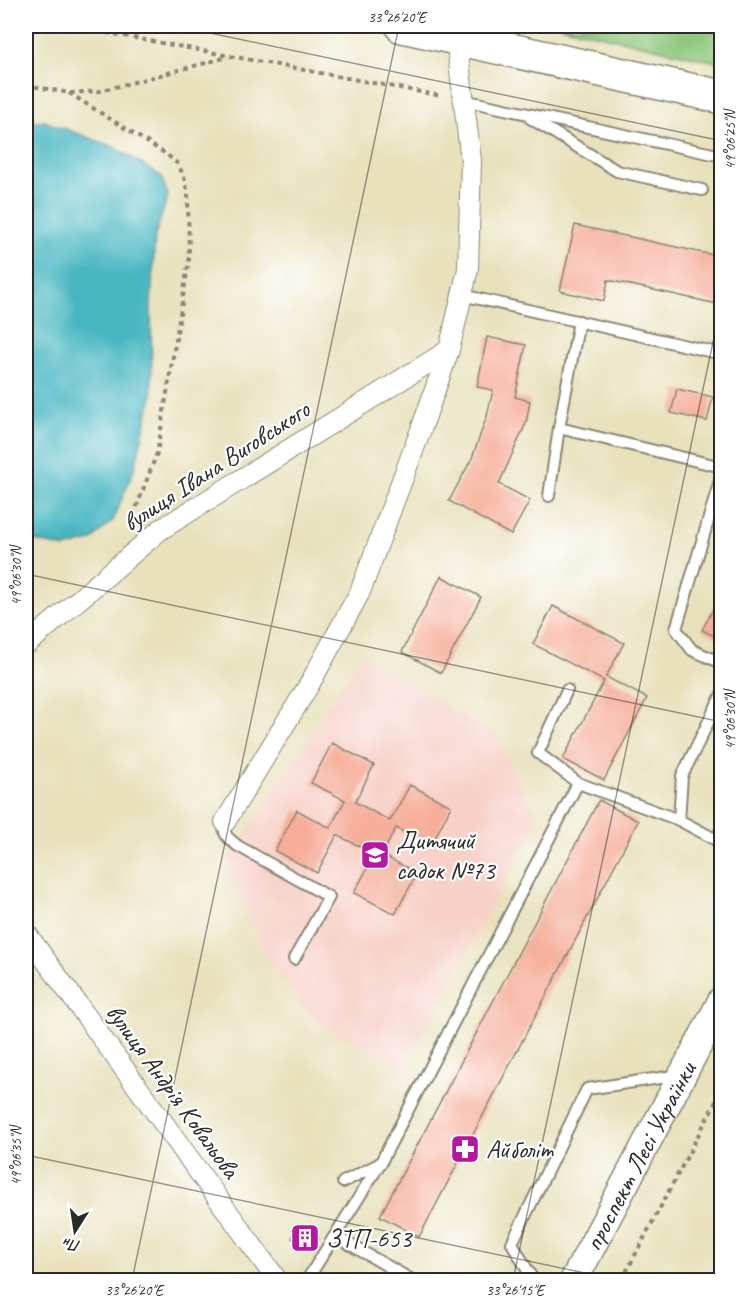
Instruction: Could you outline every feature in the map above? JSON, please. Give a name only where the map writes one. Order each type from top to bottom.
[{"type":"highway","points":[[402,26],[455,32],[722,97]]},
{"type":"street","points":[[225,822],[309,686],[360,592],[449,350],[468,269],[471,160],[455,32]]},
{"type":"street","name":"вулиця Івана Виговського","points":[[26,645],[160,530],[449,350]]},
{"type":"street","name":"вулиця Андрія Ковальова","points":[[26,933],[277,1281]]},
{"type":"street","name":"проспект Лесі Українки","points":[[574,1281],[722,1000]]},
{"type":"lane","points":[[463,100],[722,156]]},
{"type":"lane","points":[[522,113],[617,171],[702,190]]},
{"type":"lane","points":[[462,295],[722,354]]},
{"type":"lane","points":[[549,496],[579,321]]},
{"type":"lane","points":[[559,428],[722,467]]},
{"type":"lane","points":[[722,474],[676,629],[692,650],[722,663]]},
{"type":"lane","points":[[567,690],[538,753],[578,783],[679,820],[719,841],[722,828]]},
{"type":"lane","points":[[679,820],[682,776],[722,694]]},
{"type":"lane","points":[[307,1281],[381,1162],[578,783]]},
{"type":"lane","points":[[225,822],[226,836],[238,846],[329,897],[294,959]]},
{"type":"lane","points":[[532,1281],[512,1243],[587,1089],[683,1074]]},
{"type":"lane","points":[[343,1182],[381,1162]]},
{"type":"lane","points":[[334,1236],[412,1281]]},
{"type":"path","points":[[71,26],[463,100]]},
{"type":"path","points":[[26,84],[69,93],[100,91],[232,56]]},
{"type":"path","points":[[69,93],[177,163],[184,176],[188,195],[189,260],[158,453],[129,527]]},
{"type":"path","points":[[622,1281],[722,1090]]},
{"type":"shaded area","name":"Дитячий садок №73","points":[[362,656],[494,733],[538,819],[404,1068],[315,1021],[266,958],[227,864]]},
{"type":"green space","points":[[560,26],[721,26],[721,63]]},
{"type":"water","points":[[44,121],[114,147],[161,176],[168,195],[155,236],[151,304],[152,396],[135,467],[113,520],[91,541],[65,548],[26,539],[26,122]]},
{"type":"building","points":[[575,225],[722,257],[722,305],[608,280],[604,301],[560,291]]},
{"type":"building","points":[[487,337],[526,345],[515,397],[530,401],[526,423],[499,484],[530,500],[511,535],[449,501],[472,458],[487,416],[493,390],[477,387]]},
{"type":"building","points":[[677,389],[713,397],[707,421],[671,413]]},
{"type":"building","points":[[441,576],[481,597],[441,673],[402,652]]},
{"type":"building","points":[[722,592],[722,640],[702,630]]},
{"type":"building","points":[[553,606],[624,643],[606,677],[647,698],[604,780],[563,759],[604,681],[533,644]]},
{"type":"building","points":[[332,743],[374,765],[355,802],[390,821],[410,785],[451,806],[431,846],[396,828],[382,855],[417,873],[395,914],[354,893],[375,854],[337,835],[317,873],[275,851],[297,810],[330,828],[345,800],[311,783]]},
{"type":"building","points":[[599,800],[638,821],[419,1237],[380,1216]]},
{"type":"building","name":"ЗТП-653","points":[[298,1227],[319,1238],[312,1250],[292,1238]]},
{"type":"place","name":"Дитячий садок №73","points":[[375,855]]},
{"type":"place","name":"Айболіт","points":[[465,1149]]},
{"type":"place","name":"ЗТП-653","points":[[305,1238]]}]
